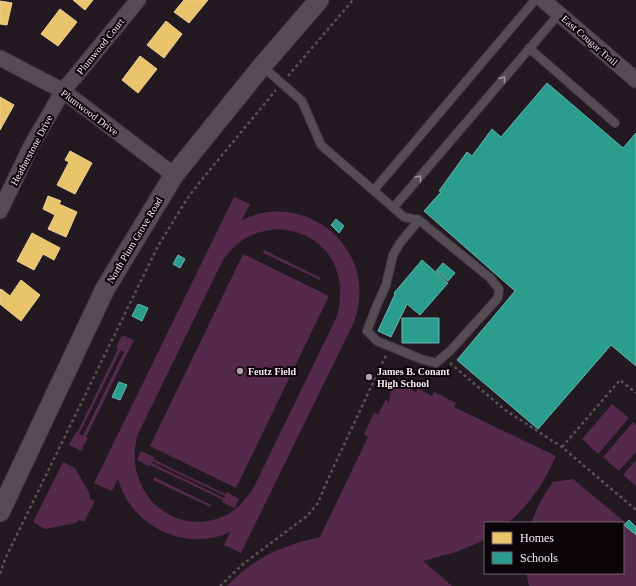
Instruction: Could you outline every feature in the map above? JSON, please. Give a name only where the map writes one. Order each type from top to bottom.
[{"type":"street","name":"Plumwood Court","points":[[63,91],[138,0]]},
{"type":"street","name":"North Plum Grove Road","points":[[0,512],[105,289],[174,175],[262,66],[318,0]]},
{"type":"street","name":"East Cougar Trail","points":[[543,0],[636,80]]},
{"type":"street","name":"Plumwood Drive","points":[[0,58],[63,91],[174,175]]},
{"type":"street","name":"Heatherstone Drive","points":[[0,210],[31,146],[63,91]]},
{"type":"lane","points":[[374,190],[535,0]]},
{"type":"lane","points":[[394,207],[559,14]]},
{"type":"lane","points":[[529,48],[615,123]]},
{"type":"lane","points":[[262,66],[302,101],[321,145],[404,217],[418,220],[490,278],[499,289],[498,298],[450,351],[436,363],[421,359],[377,341],[368,331],[386,285],[393,255],[400,243],[418,220]]},
{"type":"path","points":[[0,574],[158,246],[183,205],[199,183],[353,0]]},
{"type":"path","points":[[220,586],[243,564],[307,516],[318,502],[382,363],[391,347]]},
{"type":"path","points":[[443,357],[505,410],[562,447],[636,510]]},
{"type":"path","points":[[562,447],[620,380],[636,393]]},
{"type":"shaded area","points":[[234,197],[250,204],[242,220],[260,213],[279,211],[297,214],[314,220],[329,230],[342,243],[352,259],[358,277],[359,294],[356,317],[241,553],[224,545],[230,532],[213,538],[195,539],[178,537],[162,531],[147,522],[135,510],[125,496],[118,479],[112,491],[94,483]],"holes":[[[277,229],[294,232],[309,237],[321,246],[330,256],[340,283],[340,299],[337,316],[253,489],[247,497],[240,505],[228,514],[204,522],[186,521],[169,515],[155,504],[144,490],[137,473],[135,454],[138,434],[223,260],[240,242],[260,232]]]},
{"type":"shaded area","points":[[264,250],[321,278],[320,280],[263,253]]},
{"type":"shaded area","name":"Feutz Field","points":[[243,254],[329,296],[236,488],[150,446]]},
{"type":"shaded area","points":[[122,335],[134,340],[86,437],[88,438],[81,451],[69,445],[76,432],[77,433],[118,349],[116,348]],"holes":[[[121,350],[124,352],[83,436],[79,434]]]},
{"type":"shaded area","points":[[403,382],[416,393],[417,388],[432,396],[434,392],[456,403],[454,407],[556,456],[547,475],[530,501],[509,522],[484,522],[484,540],[456,552],[423,561],[452,586],[227,586],[248,567],[269,554],[293,544],[320,537],[368,437],[364,434],[374,413],[378,415],[386,399],[389,403],[392,385]]},
{"type":"shaded area","points":[[612,404],[629,418],[598,454],[582,439]]},
{"type":"shaded area","points":[[633,422],[636,425],[636,452],[619,471],[603,457]]},
{"type":"shaded area","points":[[141,451],[154,457],[153,459],[225,494],[227,492],[239,499],[235,508],[222,502],[223,500],[137,460]],"holes":[[[152,461],[225,496],[224,498],[152,463]]]},
{"type":"shaded area","points":[[636,460],[636,486],[623,475]]},
{"type":"shaded area","points":[[63,462],[75,468],[89,492],[90,499],[95,501],[84,522],[79,520],[76,523],[45,529],[33,522]]},
{"type":"shaded area","points":[[154,477],[211,505],[210,507],[153,480]]},
{"type":"shaded area","points":[[573,479],[626,523],[625,526],[636,535],[636,586],[529,586],[526,574],[624,574],[624,522],[531,522],[541,500],[553,482]]},
{"type":"building: Homes","points":[[73,0],[93,0],[85,10]]},
{"type":"building: Homes","points":[[184,0],[208,0],[189,23],[174,12]]},
{"type":"building: Homes","points":[[0,1],[12,3],[7,25],[0,24]]},
{"type":"building: Homes","points":[[60,9],[77,22],[58,46],[41,34]]},
{"type":"building: Homes","points":[[166,21],[182,34],[164,58],[147,45]]},
{"type":"building: Homes","points":[[140,56],[157,69],[138,93],[122,80]]},
{"type":"building: Homes","points":[[0,97],[14,105],[0,130]]},
{"type":"building: Homes","points":[[70,151],[92,163],[75,194],[57,185],[69,162],[65,160]]},
{"type":"building: Homes","points":[[48,196],[61,201],[59,204],[77,212],[66,237],[48,229],[55,215],[43,209]]},
{"type":"building: Homes","points":[[32,233],[60,248],[54,260],[43,254],[34,270],[17,261]]},
{"type":"building: Homes","points":[[21,280],[40,295],[21,321],[0,304],[0,290],[1,289],[10,296]]},
{"type":"building: Schools","name":"James B. Conant High School","points":[[547,83],[623,148],[636,133],[636,366],[611,345],[538,429],[457,360],[515,291],[424,211],[441,192],[439,191],[467,152],[472,156],[492,129],[501,137]]},
{"type":"building: Schools","points":[[336,219],[344,226],[339,233],[331,225]]},
{"type":"building: Schools","points":[[178,255],[185,259],[180,268],[173,264]]},
{"type":"building: Schools","points":[[422,260],[448,283],[420,315],[407,304],[391,337],[378,331],[395,294],[394,293]]},
{"type":"building: Schools","points":[[443,263],[455,273],[448,281],[436,271]]},
{"type":"building: Schools","points":[[138,304],[148,308],[142,321],[132,316]]},
{"type":"building: Schools","points":[[402,318],[439,318],[439,343],[402,343]]},
{"type":"building: Schools","points":[[119,382],[127,385],[120,400],[112,397]]},
{"type":"building: Schools","points":[[629,520],[636,527],[636,535],[624,525]]},
{"type":"place","name":"Feutz Field","points":[[240,371]]},
{"type":"place","name":"James B. Conant High School","points":[[369,377]]}]
